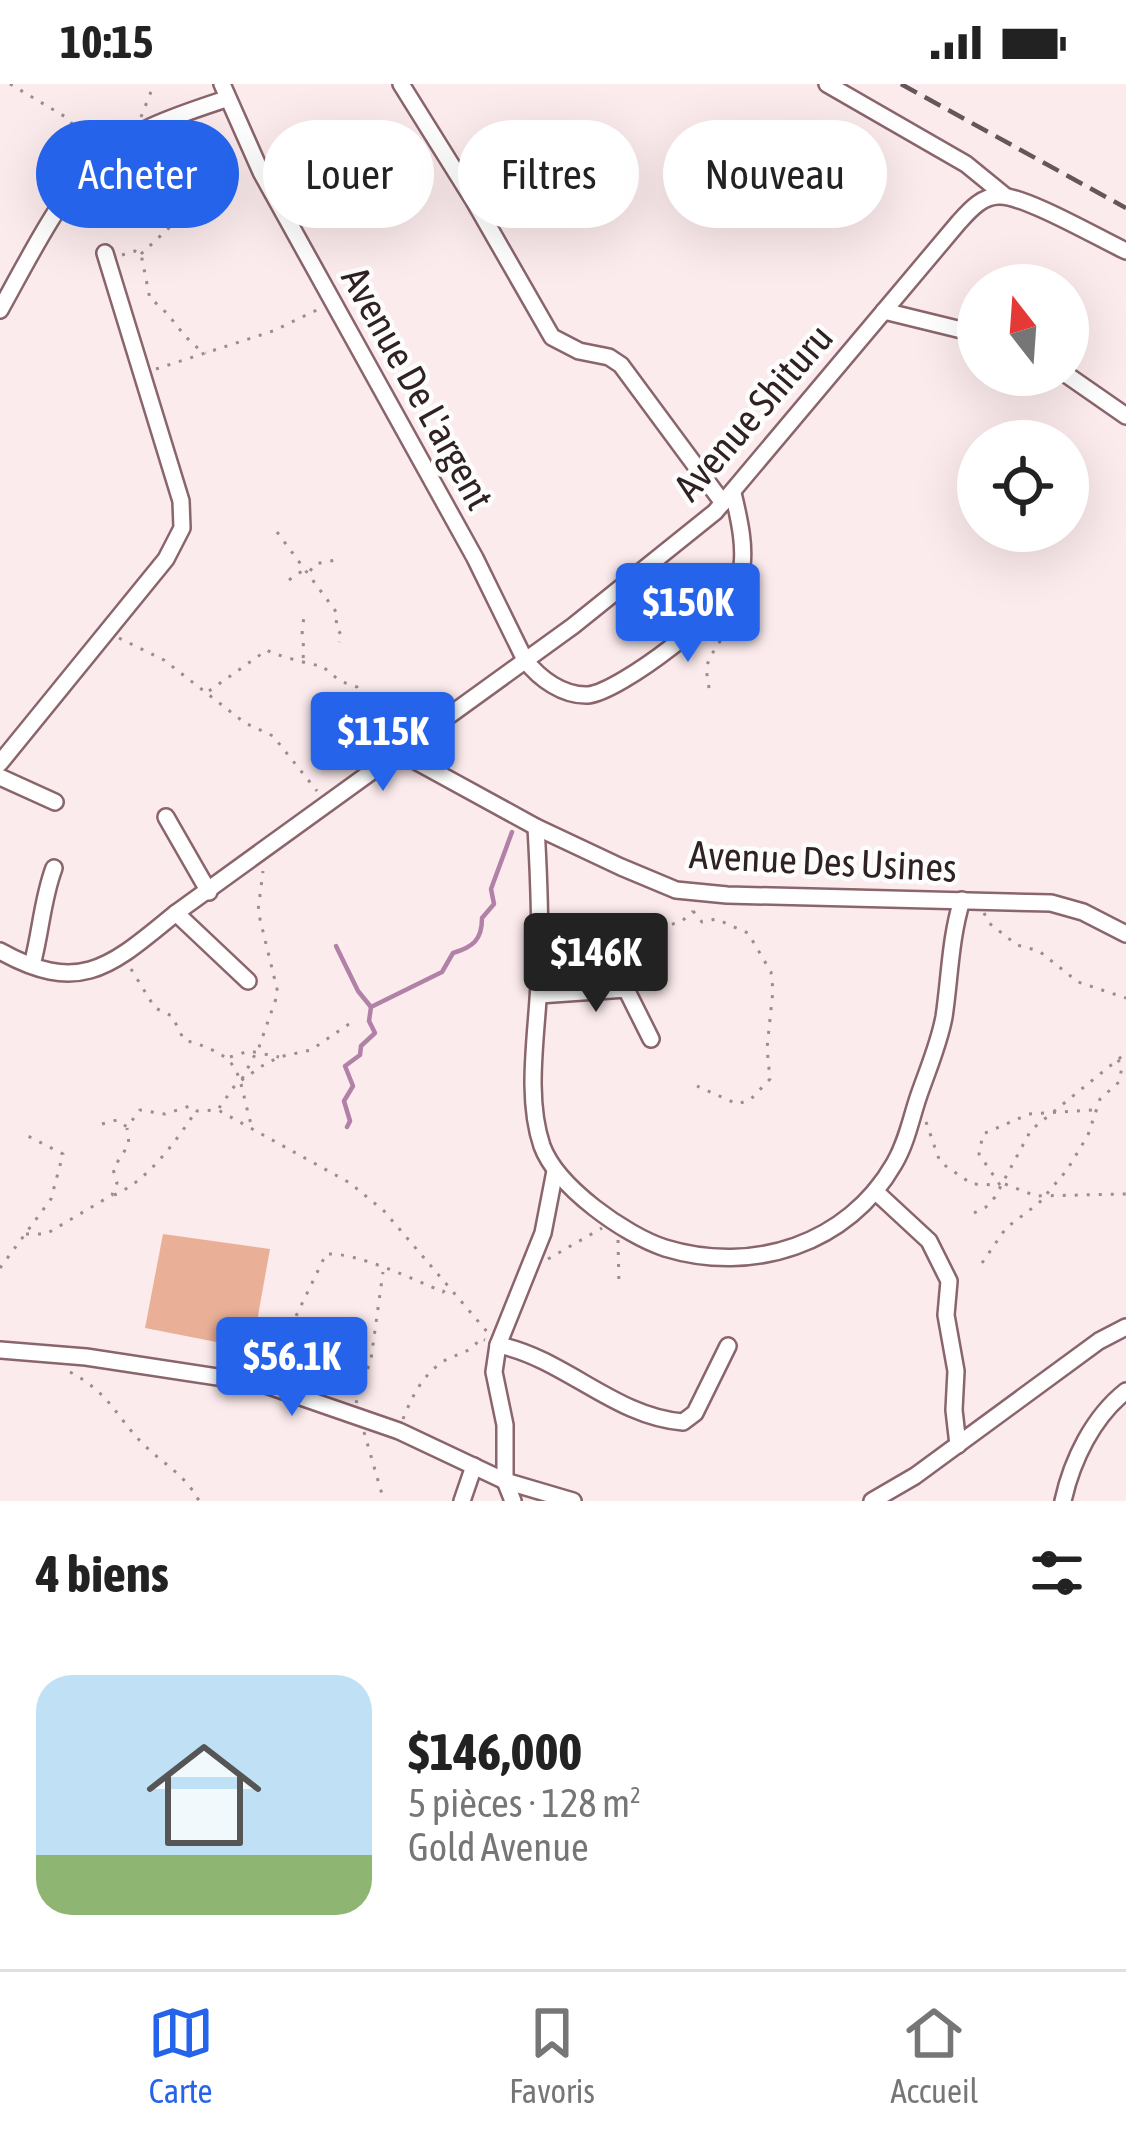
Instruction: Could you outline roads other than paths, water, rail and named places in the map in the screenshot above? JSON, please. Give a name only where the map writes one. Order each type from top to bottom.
[{"type":"street","points":[[401,84],[552,337],[621,365],[728,498],[741,533],[741,574],[724,604],[700,627],[598,693],[567,692],[536,673],[525,660]]},
{"type":"street","points":[[827,84],[966,164],[1004,195],[1126,251]]},
{"type":"street","points":[[0,310],[94,164],[141,131],[226,89]]},
{"type":"street","name":"Avenue De L'argent","points":[[226,89],[255,158],[475,558],[525,660]]},
{"type":"street","name":"Avenue Shituru","points":[[0,950],[65,974],[124,957],[176,913],[632,582],[728,498],[972,208],[986,198],[1004,195]]},
{"type":"street","points":[[0,763],[166,560],[182,528],[183,517],[105,253]]},
{"type":"street","points":[[884,311],[957,329]]},
{"type":"street","points":[[1089,390],[1126,416]]},
{"type":"street","name":"Avenue Des Usines","points":[[399,752],[536,827],[676,890],[1051,903],[1083,912],[1126,934]]},
{"type":"street","points":[[0,777],[55,802]]},
{"type":"street","points":[[166,817],[209,892]]},
{"type":"street","points":[[536,827],[541,923],[534,1068],[538,1130],[555,1171],[612,1223],[673,1250],[747,1258],[800,1246],[837,1227],[875,1191],[896,1162],[944,1019],[950,948],[970,901]]},
{"type":"street","points":[[32,965],[42,899],[54,868]]},
{"type":"street","points":[[176,913],[248,981]]},
{"type":"street","points":[[538,995],[626,989],[651,1039]]},
{"type":"street","points":[[513,1501],[505,1481],[505,1424],[494,1372],[498,1345],[543,1233],[555,1171]]},
{"type":"street","points":[[875,1191],[929,1241],[950,1281],[946,1315],[956,1366],[958,1445]]},
{"type":"street","points":[[872,1501],[958,1445],[1099,1341],[1126,1328]]},
{"type":"street","points":[[498,1345],[540,1360],[625,1405],[683,1422],[695,1413],[728,1346]]},
{"type":"street","points":[[0,1350],[86,1357],[263,1384],[399,1431],[505,1481],[573,1501]]},
{"type":"street","points":[[1063,1501],[1095,1425],[1126,1391]]},
{"type":"street","points":[[462,1501],[474,1466]]},
{"type":"waterway","points":[[347,1127],[350,1121],[344,1101],[353,1086],[345,1066],[360,1055],[361,1046],[375,1033],[369,1021],[371,1007],[442,972],[453,953],[475,942],[482,918],[494,904],[491,889],[512,832]]},
{"type":"waterway","points":[[336,946],[371,1007]]},
{"type":"railway","points":[[901,84],[1126,208]]}]
